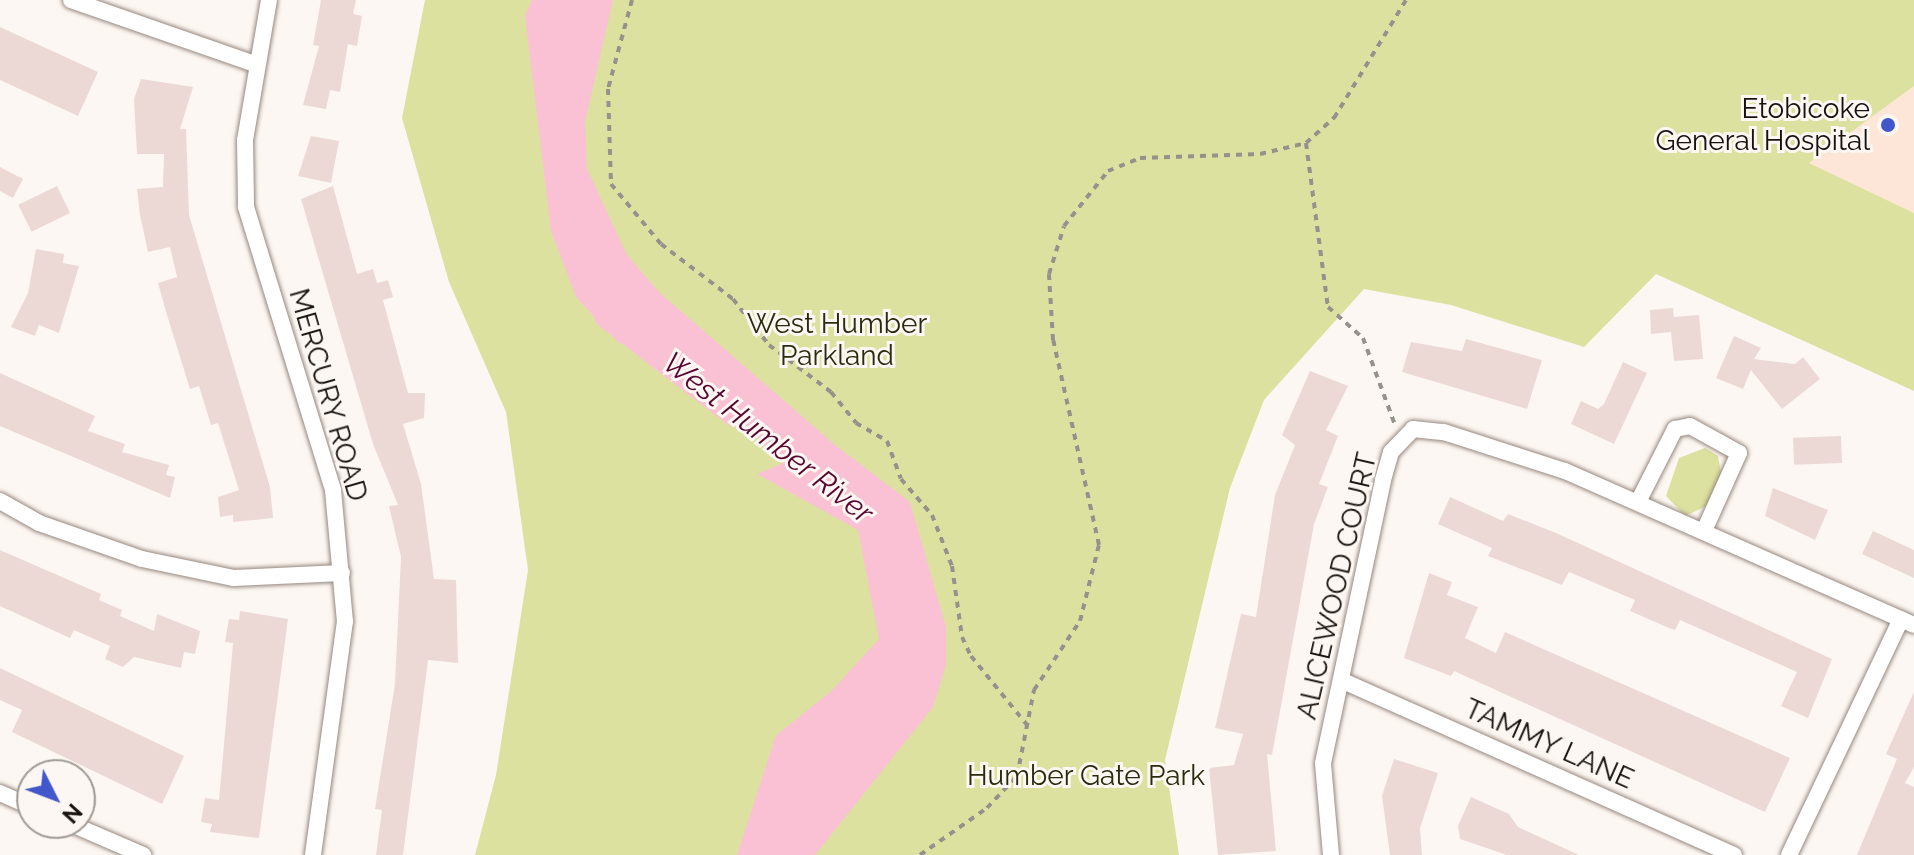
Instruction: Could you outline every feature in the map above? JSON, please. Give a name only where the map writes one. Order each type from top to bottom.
[{"type":"street","points":[[71,0],[255,64]]},
{"type":"street","name":"MERCURY ROAD","points":[[269,0],[255,64],[245,140],[246,207],[333,490],[345,621],[313,855]]},
{"type":"street","points":[[1638,502],[1675,429],[1690,426],[1739,453],[1704,531]]},
{"type":"street","name":"ALICEWOOD COURT","points":[[1331,855],[1323,763],[1343,681],[1383,480],[1399,439],[1413,429],[1444,432],[1638,502],[1907,622]]},
{"type":"street","points":[[0,501],[39,523],[142,559],[234,578],[342,573]]},
{"type":"street","points":[[1789,855],[1907,622]]},
{"type":"street","name":"TAMMY LANE","points":[[1343,681],[1734,855]]},
{"type":"street","points":[[96,835],[143,855]]},
{"type":"path","points":[[632,0],[608,89],[611,184],[661,244],[733,299],[769,345],[831,392],[856,423],[887,441],[901,479],[932,515],[952,566],[962,637],[971,656],[1027,725]]},
{"type":"path","points":[[920,855],[987,808],[1017,776],[1034,690],[1080,621],[1099,545],[1053,340],[1049,274],[1064,226],[1108,171],[1140,158],[1260,154],[1306,143],[1334,118],[1406,0]]},
{"type":"path","points":[[1306,143],[1328,307],[1363,338],[1399,439]]},
{"type":"shaded area","name":"Etobicoke General Hospital","points":[[1914,86],[1914,213],[1809,163]]},
{"type":"green space","name":"West Humber Parkland","points":[[425,0],[1914,0],[1914,86],[1809,163],[1914,213],[1914,391],[1656,274],[1584,347],[1451,305],[1364,289],[1264,400],[1230,488],[1165,760],[1179,855],[475,855],[496,775],[528,570],[506,412],[449,282],[402,118]]},
{"type":"green space","points":[[1705,448],[1718,456],[1722,478],[1711,504],[1685,516],[1666,496],[1679,458]]},
{"type":"water","points":[[532,0],[613,0],[585,122],[587,169],[627,255],[660,293],[834,444],[910,502],[946,627],[946,665],[933,707],[815,855],[737,855],[825,698],[879,639],[858,530],[757,474],[783,463],[671,353],[619,343],[576,297],[551,231],[525,16]]},
{"type":"building","points":[[321,0],[356,0],[353,14],[362,16],[357,46],[348,44],[340,92],[330,90],[326,109],[303,105],[319,46],[313,45]]},
{"type":"building","points":[[0,27],[98,72],[78,116],[0,80]]},
{"type":"building","points":[[141,79],[193,87],[180,129],[186,129],[189,215],[270,487],[273,518],[233,522],[233,515],[220,517],[218,497],[239,490],[218,423],[211,425],[199,386],[190,389],[167,315],[158,283],[177,277],[170,247],[148,252],[140,215],[137,189],[163,187],[164,154],[137,154],[134,99]]},
{"type":"building","points":[[311,136],[339,141],[331,183],[298,176]]},
{"type":"building","points":[[0,167],[23,179],[13,198],[0,191]]},
{"type":"building","points":[[57,186],[70,213],[32,232],[18,205]]},
{"type":"building","points":[[333,186],[357,274],[373,269],[377,283],[388,280],[393,297],[383,300],[408,393],[425,393],[424,418],[403,424],[421,484],[434,579],[456,580],[458,663],[428,660],[403,855],[376,855],[382,810],[375,809],[395,684],[401,557],[389,506],[398,505],[373,444],[301,199]]},
{"type":"building","points":[[36,249],[64,254],[63,263],[79,266],[59,333],[39,325],[35,336],[11,327],[28,293]]},
{"type":"building","points":[[1673,308],[1674,317],[1699,315],[1703,359],[1674,361],[1671,332],[1651,334],[1650,310]]},
{"type":"building","points":[[1734,336],[1761,348],[1754,359],[1795,364],[1803,357],[1820,379],[1782,409],[1751,370],[1743,389],[1716,378]]},
{"type":"building","points":[[1466,339],[1542,360],[1527,409],[1402,372],[1411,342],[1462,351]]},
{"type":"building","points":[[1623,362],[1647,373],[1614,444],[1571,424],[1581,401],[1598,409],[1604,404]]},
{"type":"building","points":[[1310,371],[1348,386],[1326,430],[1338,436],[1319,484],[1328,487],[1314,524],[1272,755],[1267,754],[1276,851],[1218,855],[1209,768],[1234,765],[1243,734],[1215,728],[1241,614],[1256,617],[1275,495],[1295,445],[1282,435]]},
{"type":"building","points":[[0,373],[95,416],[88,431],[125,444],[122,452],[169,465],[166,475],[175,477],[170,498],[0,426]]},
{"type":"building","points":[[1841,436],[1842,463],[1794,465],[1793,438]]},
{"type":"building","points":[[1773,488],[1828,510],[1815,540],[1765,516]]},
{"type":"building","points":[[1450,497],[1503,521],[1508,514],[1556,533],[1832,659],[1808,718],[1781,706],[1797,672],[1680,620],[1675,630],[1630,611],[1635,600],[1569,572],[1562,585],[1488,556],[1492,548],[1438,524]]},
{"type":"building","points":[[1873,531],[1914,550],[1914,578],[1862,554]]},
{"type":"building","points":[[0,550],[101,594],[99,600],[122,610],[120,616],[154,631],[157,614],[200,631],[195,654],[184,652],[181,668],[134,657],[123,667],[105,659],[110,646],[74,630],[70,638],[0,606]]},
{"type":"building","points":[[1429,573],[1452,582],[1447,595],[1478,607],[1465,638],[1496,653],[1505,632],[1790,758],[1765,812],[1454,671],[1451,676],[1404,658]]},
{"type":"building","points":[[240,611],[288,619],[259,838],[210,832],[212,824],[201,822],[205,798],[219,800],[233,643],[225,642],[229,619],[239,620]]},
{"type":"building","points":[[0,668],[184,756],[162,804],[96,772],[96,759],[68,759],[12,732],[22,710],[0,700]]},
{"type":"building","points":[[1914,692],[1914,767],[1905,783],[1914,787],[1914,855],[1857,855],[1897,759],[1886,754]]},
{"type":"building","points":[[1394,759],[1438,773],[1420,828],[1422,855],[1390,855],[1382,796]]},
{"type":"building","points":[[1471,797],[1509,814],[1518,827],[1579,855],[1507,855],[1460,839],[1458,826]]},
{"type":"waterway","name":"West Humber River","points":[[612,312],[737,408]]},
{"type":"waterway","name":"West Humber River","points":[[757,855],[792,747],[843,706]]},
{"type":"place","name":"Etobicoke General Hospital","points":[[1888,125]]},
{"type":"park label","name":"Humber Gate Park","points":[[1086,776]]}]
